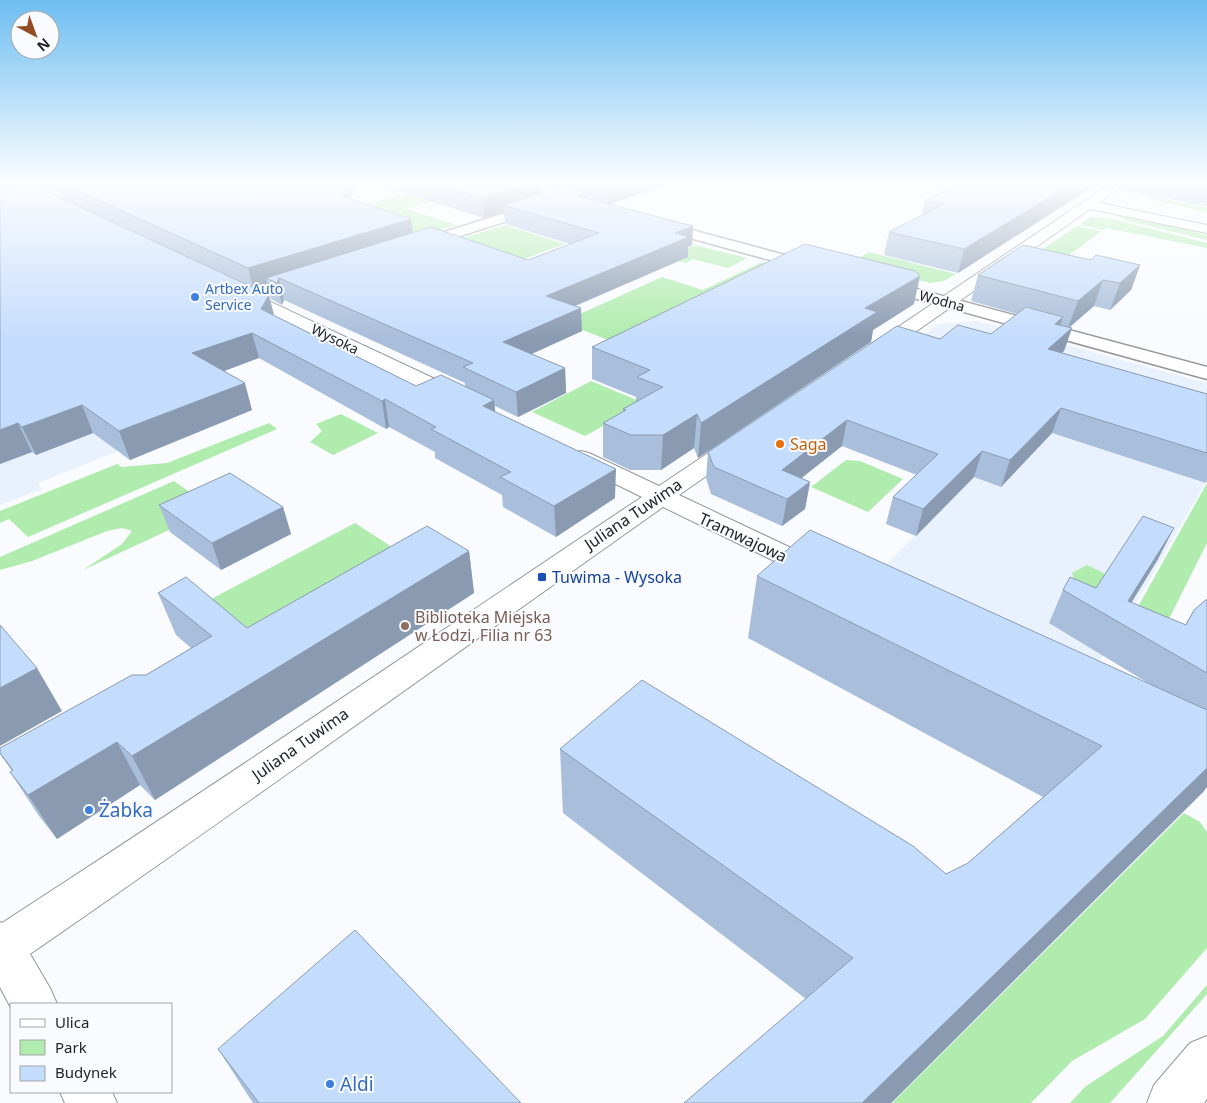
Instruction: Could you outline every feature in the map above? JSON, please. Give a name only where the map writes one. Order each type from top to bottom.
[{"type":"street","points":[[404,250],[452,234]]},
{"type":"street","points":[[693,234],[830,271]]},
{"type":"street","points":[[860,361],[1044,234]]},
{"type":"street","name":"Wodna","points":[[871,282],[1207,373]]},
{"type":"street","name":"Wysoka","points":[[223,284],[261,296],[479,409]]},
{"type":"street","name":"Juliana Tuwima","points":[[1,946],[199,816],[281,757],[753,434]]},
{"type":"street","points":[[565,450],[660,496]]},
{"type":"street","name":"Tramwajowa","points":[[660,496],[835,580]]},
{"type":"street","points":[[1,946],[33,1003]]},
{"type":"street","points":[[1172,1103],[1207,1060]]},
{"type":"shaded area","points":[[977,321],[1207,383],[1207,480],[1113,643],[1093,669],[880,571],[1007,443],[849,388],[939,324]]},
{"type":"shaded area","points":[[197,381],[118,451],[38,483],[42,489],[0,505],[0,421]]},
{"type":"green space","points":[[411,234],[426,234],[418,237]]},
{"type":"green space","points":[[474,234],[535,234],[565,244],[499,268],[436,246]]},
{"type":"green space","points":[[1065,234],[1096,234],[1055,266],[1021,264]]},
{"type":"green space","points":[[1139,234],[1173,234],[1207,243],[1207,248]]},
{"type":"green space","points":[[1184,234],[1205,234],[1207,235],[1207,240]]},
{"type":"green space","points":[[695,245],[747,258],[728,268],[693,259],[686,263],[651,254],[682,251]]},
{"type":"green space","points":[[869,252],[956,274],[944,281],[930,283],[850,263]]},
{"type":"green space","points":[[762,262],[795,270],[639,352],[562,322],[662,277],[703,290]]},
{"type":"green space","points":[[591,381],[644,403],[585,436],[532,412]]},
{"type":"green space","points":[[341,414],[378,433],[333,455],[310,442],[322,431],[316,424]]},
{"type":"green space","points":[[269,423],[277,429],[28,537],[9,519],[0,523],[0,511],[117,464],[122,467],[167,463]]},
{"type":"green space","points":[[846,460],[860,461],[903,479],[868,512],[811,487]]},
{"type":"green space","points":[[174,481],[214,509],[83,570],[122,544],[132,531],[122,528],[107,531],[32,561],[0,570],[0,557]]},
{"type":"green space","points":[[1207,483],[1207,543],[1158,641],[1121,637]]},
{"type":"green space","points":[[355,523],[395,549],[238,641],[198,606]]},
{"type":"green space","points":[[1087,565],[1131,586],[1124,602],[1074,579],[1072,573]]},
{"type":"green space","points":[[1184,813],[1200,822],[1207,832],[1207,948],[1145,1019],[1072,1061],[1031,1103],[892,1103]]},
{"type":"green space","points":[[1207,985],[1207,994],[1110,1103],[1070,1103],[1086,1086],[1163,1036]]},
{"type":"building","points":[[0,234],[139,234],[269,295],[261,309],[416,386],[441,375],[494,400],[483,406],[616,469],[554,506],[500,477],[511,472],[431,429],[436,427],[385,399],[382,401],[252,333],[192,353],[245,383],[119,431],[82,405],[22,427],[18,423],[0,430]]},
{"type":"building","points":[[174,234],[360,234],[248,268]]},
{"type":"building","points":[[407,234],[453,234],[528,260],[595,234],[680,234],[689,237],[546,296],[581,308],[503,342],[565,368],[516,392],[463,367],[473,363],[279,278],[277,283],[266,278]]},
{"type":"building","points":[[900,234],[988,234],[964,249]]},
{"type":"building","points":[[805,244],[915,271],[920,276],[865,308],[877,312],[701,423],[697,414],[663,435],[631,435],[603,423],[626,410],[623,409],[663,387],[637,377],[650,370],[592,347]]},
{"type":"building","points":[[1023,245],[1091,260],[1096,255],[1140,265],[1120,283],[1103,280],[1078,301],[978,275]]},
{"type":"building","points":[[1026,307],[1063,317],[1055,324],[1072,328],[1048,349],[1207,394],[1207,453],[1061,408],[1010,460],[982,451],[923,509],[893,497],[938,454],[847,420],[782,470],[810,482],[787,499],[714,467],[708,452],[897,326],[940,339],[958,325],[991,334]]},
{"type":"building","points":[[230,473],[283,507],[212,543],[159,505]]},
{"type":"building","points":[[1143,516],[1174,528],[1128,601],[1186,625],[1194,610],[1207,599],[1207,673],[1063,590],[1070,577],[1096,588]]},
{"type":"building","points":[[427,526],[469,551],[132,756],[117,742],[28,795],[10,772],[13,770],[0,753],[0,748],[132,675],[146,675],[212,636],[158,593],[186,577],[247,628]]},
{"type":"building","points":[[810,530],[1207,710],[1207,768],[862,1103],[684,1103],[853,958],[560,749],[642,680],[913,846],[946,874],[968,863],[1102,746],[757,576]]},
{"type":"building","points":[[0,625],[37,668],[0,688]]},
{"type":"building","points":[[355,930],[521,1103],[259,1103],[218,1049]]},
{"type":"place","name":"Artbex Auto Service","points":[[195,297]]},
{"type":"place","name":"Saga","points":[[780,444]]},
{"type":"place","name":"Tuwima - Wysoka","points":[[542,577]]},
{"type":"place","name":"Biblioteka Miejska w Łodzi, Filia nr 63","points":[[405,626]]},
{"type":"place","name":"Żabka","points":[[89,810]]},
{"type":"place","name":"Aldi","points":[[330,1084]]}]
